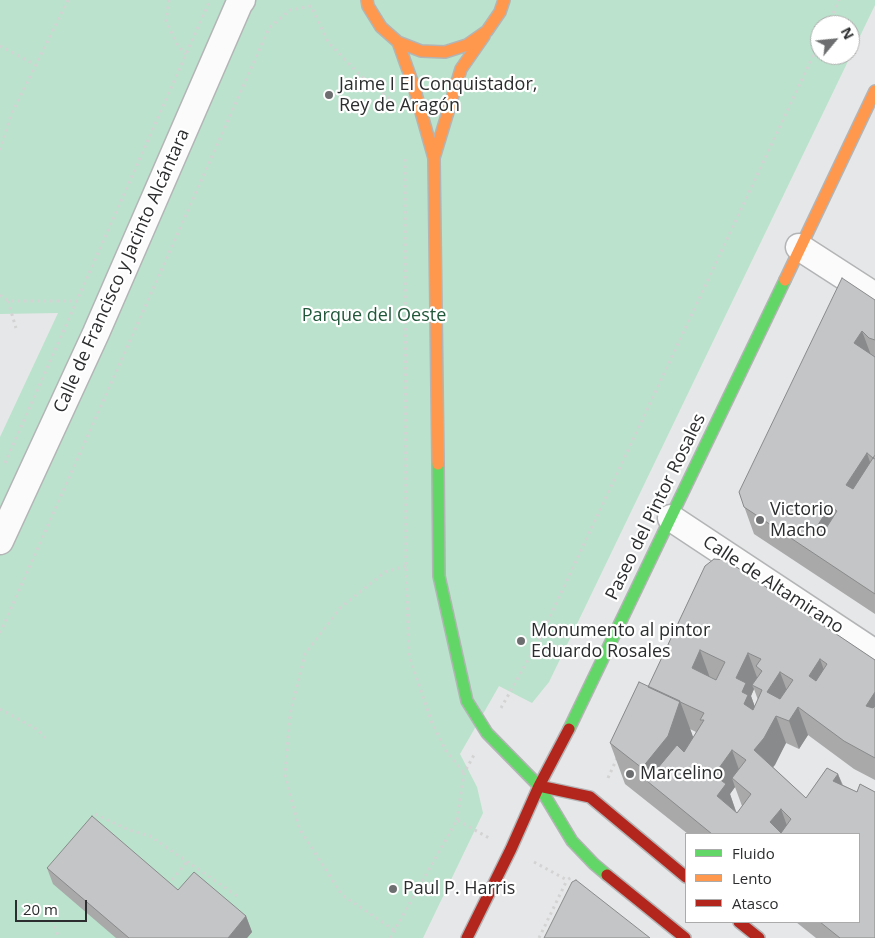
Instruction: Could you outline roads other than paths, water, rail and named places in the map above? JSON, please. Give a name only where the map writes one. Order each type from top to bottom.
[{"type":"main road","points":[[367,0],[368,6],[380,27],[398,42],[420,51],[444,52],[468,45],[487,31]]},
{"type":"main road","points":[[434,158],[461,70],[500,12],[504,0]]},
{"type":"main road","points":[[398,42],[414,88],[434,158],[439,576],[467,701],[487,733],[539,786],[572,841],[594,864],[685,938]]},
{"type":"main road","name":"Paseo del Pintor Rosales","points":[[467,938],[511,850],[539,786],[578,711],[671,518],[875,91]]},
{"type":"main road","points":[[539,786],[590,797],[685,876]]},
{"type":"main road","points":[[741,923],[759,938]]},
{"type":"street","name":"Calle de Francisco y Jacinto Alcántara","points":[[0,541],[96,333],[242,0]]},
{"type":"street","points":[[799,247],[875,296]]},
{"type":"street","name":"Calle de Altamirano","points":[[671,518],[875,653]]},
{"type":"place","name":"Jaime I El Conquistador, Rey de Aragón","points":[[329,95]]},
{"type":"place","name":"Victorio Macho","points":[[760,520]]},
{"type":"place","name":"Monumento al pintor Eduardo Rosales","points":[[521,641]]},
{"type":"place","name":"Marcelino","points":[[630,774]]},
{"type":"place","name":"Paul P. Harris","points":[[393,889]]},
{"type":"park label","name":"Parque del Oeste","points":[[374,316]]}]
